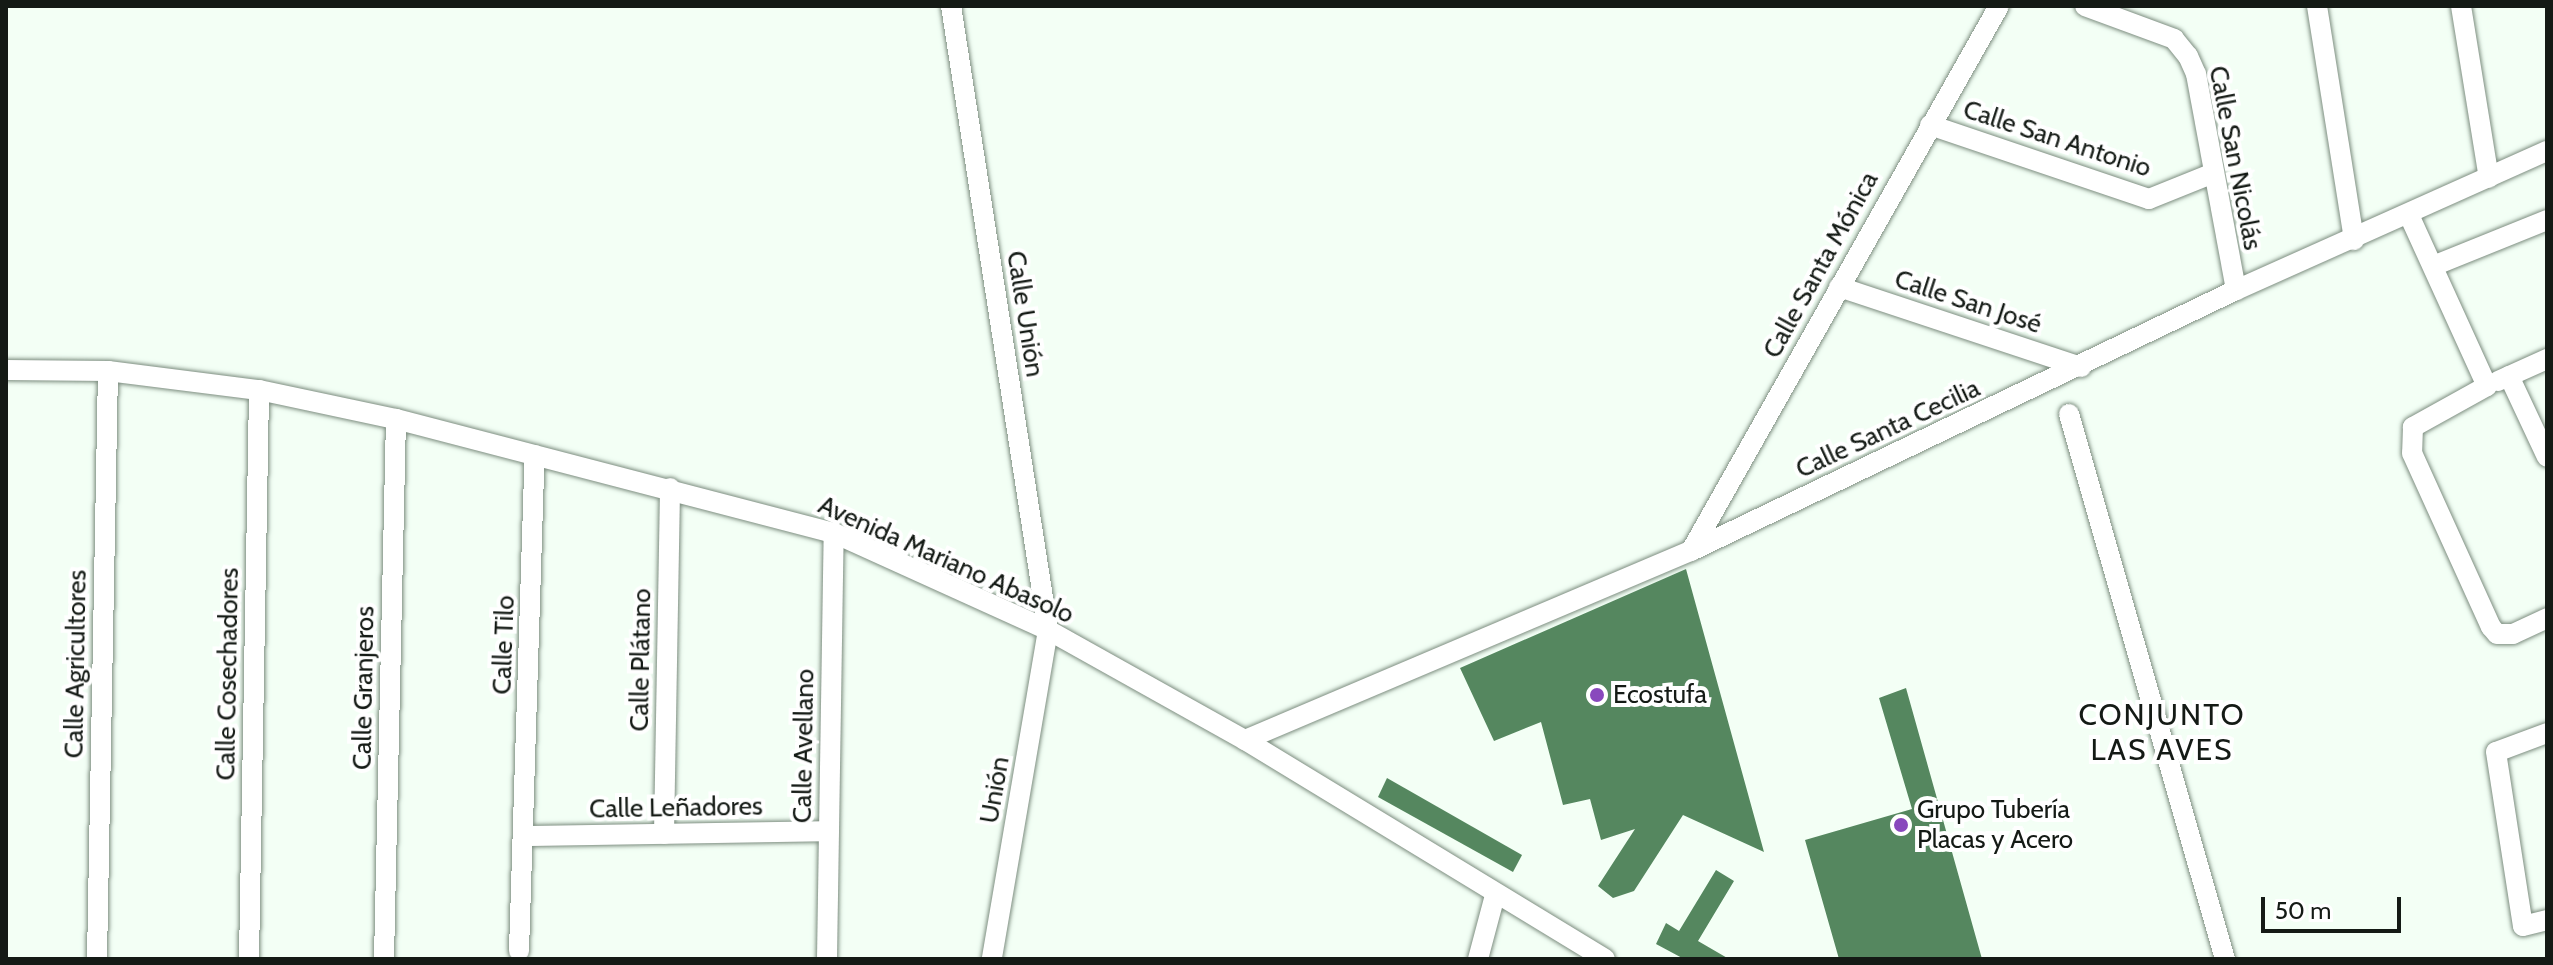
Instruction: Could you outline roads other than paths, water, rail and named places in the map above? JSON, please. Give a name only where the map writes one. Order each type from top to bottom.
[{"type":"street","name":"Calle Unión","points":[[951,6],[1048,630]]},
{"type":"street","name":"Calle Santa Mónica","points":[[1691,551],[1999,6]]},
{"type":"street","name":"Calle San Nicolás","points":[[2085,6],[2174,39],[2188,56],[2196,74],[2211,174],[2236,290]]},
{"type":"street","points":[[2317,6],[2354,240]]},
{"type":"street","points":[[2461,6],[2489,178]]},
{"type":"street","name":"Calle San Antonio","points":[[1930,125],[2149,199],[2211,174]]},
{"type":"street","name":"Calle Santa Cecilia","points":[[1245,740],[1691,551],[2081,367],[2236,290],[2354,240],[2547,151]]},
{"type":"street","points":[[2409,215],[2487,386]]},
{"type":"street","points":[[2433,266],[2547,220]]},
{"type":"street","name":"Calle San José","points":[[1839,287],[2081,367]]},
{"type":"street","points":[[2547,359],[2487,386],[2413,427],[2412,453],[2491,627],[2497,634],[2513,634],[2547,618]]},
{"type":"street","name":"Avenida Mariano Abasolo","points":[[6,370],[108,371],[259,390],[396,419],[834,533],[1048,630],[1245,740],[1495,895],[1605,959]]},
{"type":"street","name":"Calle Agricultores","points":[[97,959],[108,371]]},
{"type":"street","points":[[2509,376],[2547,457]]},
{"type":"street","name":"Calle Cosechadores","points":[[249,959],[259,390]]},
{"type":"street","points":[[2069,414],[2225,959]]},
{"type":"street","name":"Calle Granjeros","points":[[384,959],[396,419]]},
{"type":"street","name":"Calle Tilo","points":[[519,951],[535,455]]},
{"type":"street","name":"Calle Plátano","points":[[664,834],[670,488]]},
{"type":"street","name":"Calle Avellano","points":[[827,959],[834,533]]},
{"type":"street","name":"Unión","points":[[992,959],[1048,630]]},
{"type":"street","points":[[2547,733],[2496,752],[2523,926],[2547,920]]},
{"type":"street","name":"Calle Leñadores","points":[[525,836],[829,831]]},
{"type":"street","points":[[1478,959],[1495,895]]},
{"type":"place","name":"Ecostufa","points":[[1597,695]]},
{"type":"place","name":"Grupo Tubería Placas y Acero","points":[[1901,825]]},
{"type":"district","name":"CONJUNTO LAS AVES","points":[[2162,732]]}]
